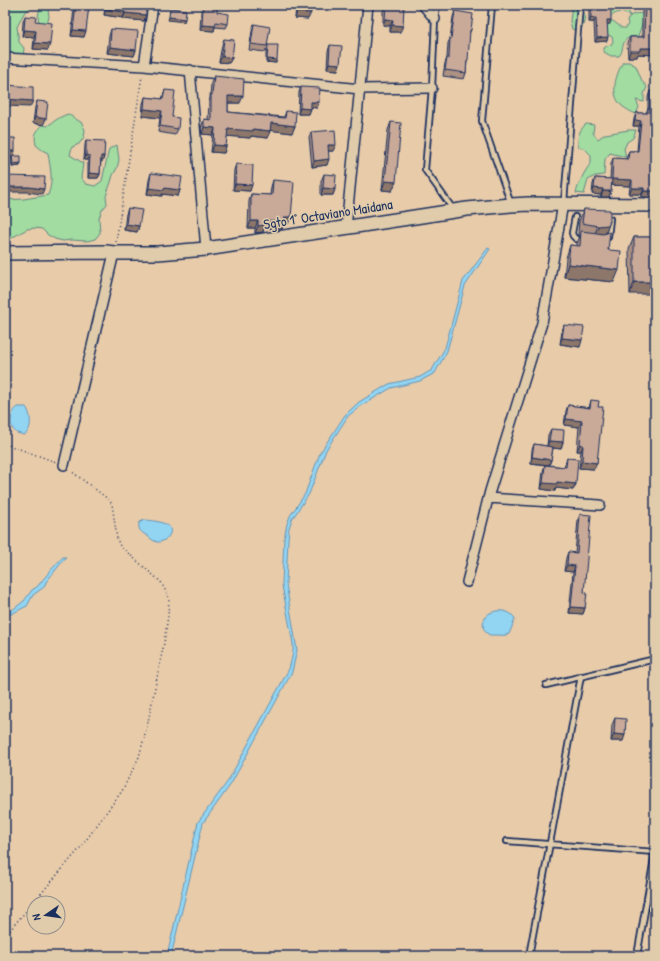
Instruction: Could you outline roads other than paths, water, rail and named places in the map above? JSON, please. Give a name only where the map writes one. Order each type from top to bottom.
[{"type":"main road","name":"Sgto 1° Octaviano Maidana","points":[[5,253],[158,253],[206,249],[467,209],[528,204],[572,208],[613,205],[655,205]]},
{"type":"street","points":[[144,66],[153,5]]},
{"type":"street","points":[[346,228],[368,5]]},
{"type":"street","points":[[423,5],[435,19]]},
{"type":"street","points":[[5,58],[190,70],[360,89],[432,88]]},
{"type":"street","points":[[190,70],[206,249]]},
{"type":"street","points":[[466,582],[488,498],[542,323],[572,208]]},
{"type":"street","points":[[64,465],[114,253]]},
{"type":"street","points":[[488,498],[600,505]]},
{"type":"lane","points":[[437,5],[426,170],[454,211]]},
{"type":"lane","points":[[492,5],[482,121],[511,205]]},
{"type":"lane","points":[[580,5],[572,233],[576,239],[588,241]]},
{"type":"lane","points":[[605,241],[608,238],[613,205]]},
{"type":"lane","points":[[572,208],[582,217]]},
{"type":"lane","points":[[603,218],[610,219]]},
{"type":"lane","points":[[546,684],[655,659]]},
{"type":"lane","points":[[529,956],[581,676]]},
{"type":"lane","points":[[507,841],[655,853],[637,956]]},
{"type":"water","points":[[488,248],[490,249],[465,286],[447,351],[435,373],[420,381],[391,388],[361,406],[348,416],[326,450],[309,494],[292,519],[289,528],[286,584],[297,650],[292,672],[231,784],[203,823],[171,956],[167,956],[198,822],[228,781],[289,669],[293,653],[293,644],[282,585],[284,539],[290,516],[305,494],[320,453],[345,415],[359,402],[389,384],[420,377],[432,370],[445,348],[463,281]]},
{"type":"water","points":[[18,407],[26,407],[30,418],[29,430],[24,435],[14,431],[11,424],[13,412]]},
{"type":"water","points":[[144,520],[166,524],[171,531],[169,536],[165,540],[159,542],[153,540],[139,529],[139,523]]},
{"type":"water","points":[[63,557],[66,557],[46,582],[44,587],[33,595],[27,606],[5,616],[5,613],[11,611],[24,601],[32,590],[37,587]]},
{"type":"water","points":[[496,611],[507,612],[514,617],[515,619],[509,634],[490,635],[483,628],[487,615]]}]
